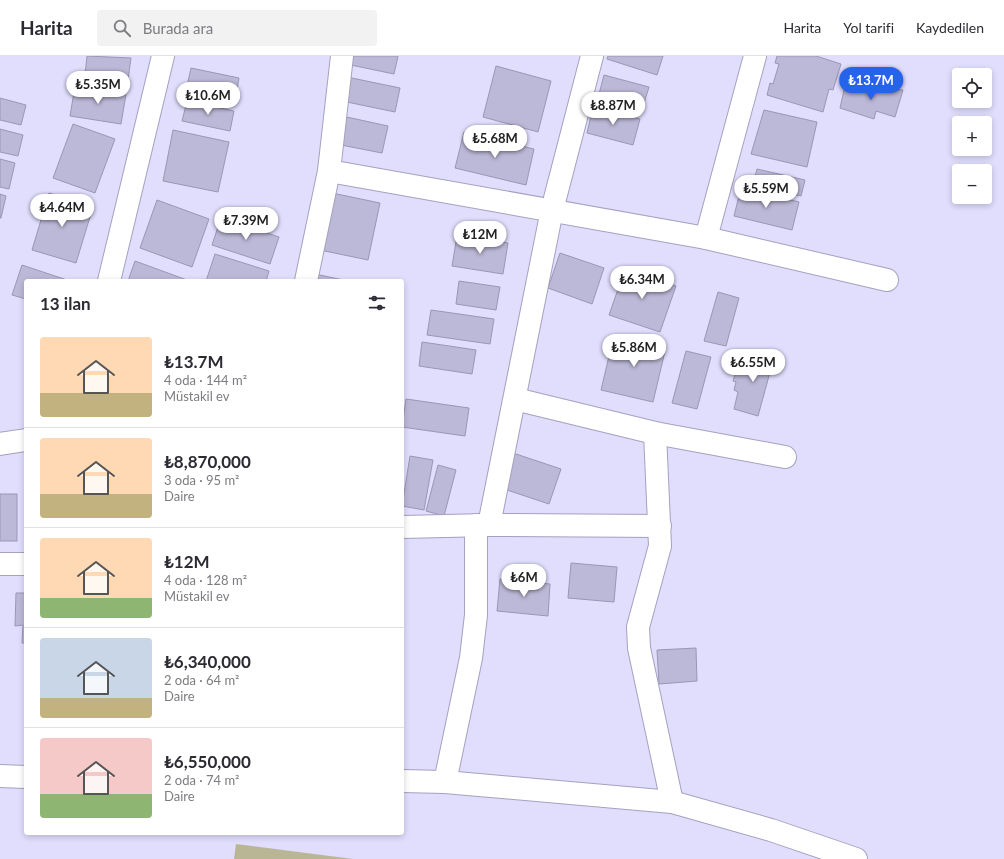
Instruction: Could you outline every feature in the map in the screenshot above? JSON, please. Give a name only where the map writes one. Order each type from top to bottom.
[{"type":"street","points":[[109,279],[164,56]]},
{"type":"street","points":[[306,279],[329,171],[342,56]]},
{"type":"street","points":[[445,782],[472,658],[483,525],[515,399],[552,210],[592,56]]},
{"type":"street","points":[[706,238],[755,56]]},
{"type":"street","points":[[329,171],[706,238],[887,280]]},
{"type":"street","points":[[515,399],[655,433],[785,457]]},
{"type":"street","points":[[655,433],[660,546],[638,627],[639,648],[672,802]]},
{"type":"street","points":[[0,444],[24,440]]},
{"type":"street","points":[[404,527],[483,525],[660,526]]},
{"type":"street","points":[[0,564],[24,564]]},
{"type":"street","points":[[0,776],[24,776]]},
{"type":"street","points":[[404,782],[445,782],[672,802],[771,830],[856,859]]},
{"type":"shaded area","points":[[236,844],[353,859],[234,859]]},
{"type":"building","points":[[87,56],[131,58],[128,80],[85,75]]},
{"type":"building","points":[[347,56],[398,56],[394,74],[346,64]]},
{"type":"building","points":[[608,56],[663,56],[657,75],[607,59]]},
{"type":"building","points":[[777,56],[816,56],[841,64],[833,90],[829,89],[823,112],[767,95],[770,83],[773,84],[779,64],[775,63]]},
{"type":"building","points":[[496,66],[551,81],[538,132],[483,117]]},
{"type":"building","points":[[191,68],[239,78],[235,101],[186,91]]},
{"type":"building","points":[[604,75],[649,87],[642,110],[598,98]]},
{"type":"building","points":[[347,77],[400,88],[395,112],[342,101]]},
{"type":"building","points":[[75,86],[126,94],[121,124],[70,116]]},
{"type":"building","points":[[845,86],[903,90],[895,117],[876,111],[874,119],[840,108]]},
{"type":"building","points":[[0,98],[26,105],[21,125],[0,120]]},
{"type":"building","points":[[187,101],[234,111],[230,131],[182,121]]},
{"type":"building","points":[[593,107],[640,119],[633,145],[587,133]]},
{"type":"building","points":[[764,110],[817,122],[807,167],[751,154]]},
{"type":"building","points":[[342,116],[388,126],[382,153],[336,144]]},
{"type":"building","points":[[73,124],[115,139],[95,193],[53,178]]},
{"type":"building","points":[[0,129],[23,135],[18,156],[0,152]]},
{"type":"building","points":[[173,130],[229,142],[218,192],[163,181]]},
{"type":"building","points":[[464,132],[534,149],[526,185],[455,168]]},
{"type":"building","points":[[0,159],[15,163],[9,189],[0,187]]},
{"type":"building","points":[[757,169],[805,180],[801,196],[753,185]]},
{"type":"building","points":[[741,188],[799,202],[792,230],[734,216]]},
{"type":"building","points":[[49,193],[93,207],[76,263],[32,250]]},
{"type":"building","points":[[332,193],[380,203],[368,260],[320,250]]},
{"type":"building","points":[[0,194],[6,196],[1,218],[0,218]]},
{"type":"building","points":[[157,200],[209,219],[192,267],[140,248]]},
{"type":"building","points":[[221,218],[279,237],[270,264],[212,245]]},
{"type":"building","points":[[457,236],[508,243],[503,274],[452,266]]},
{"type":"building","points":[[560,253],[604,268],[592,304],[548,288]]},
{"type":"building","points":[[215,254],[269,271],[267,279],[207,279]]},
{"type":"building","points":[[135,261],[184,279],[129,279]]},
{"type":"building","points":[[22,265],[64,279],[24,279],[24,298],[12,295]]},
{"type":"building","points":[[625,269],[676,286],[660,332],[609,315]]},
{"type":"building","points":[[315,274],[339,279],[314,279]]},
{"type":"building","points":[[459,281],[500,287],[496,310],[456,304]]},
{"type":"building","points":[[718,292],[739,298],[726,346],[704,341]]},
{"type":"building","points":[[431,310],[494,319],[490,344],[427,335]]},
{"type":"building","points":[[614,335],[666,347],[653,402],[601,390]]},
{"type":"building","points":[[422,342],[476,350],[472,374],[419,366]]},
{"type":"building","points":[[686,351],[711,357],[697,409],[672,403]]},
{"type":"building","points":[[763,351],[775,354],[758,416],[734,409],[738,392],[734,390],[736,382],[733,381],[737,368],[743,370],[747,356],[760,360]]},
{"type":"building","points":[[406,399],[469,408],[465,436],[404,427]]},
{"type":"building","points":[[513,453],[561,469],[549,504],[501,488]]},
{"type":"building","points":[[410,456],[433,460],[424,510],[404,506],[404,494]]},
{"type":"building","points":[[438,465],[456,470],[444,516],[426,511]]},
{"type":"building","points":[[0,494],[17,494],[17,541],[0,541]]},
{"type":"building","points":[[571,563],[617,567],[614,602],[568,598]]},
{"type":"building","points":[[500,579],[550,584],[548,616],[497,611]]},
{"type":"building","points":[[16,593],[24,593],[24,643],[22,643],[23,625],[15,626]]},
{"type":"building","points":[[696,648],[697,681],[659,684],[657,650]]}]
